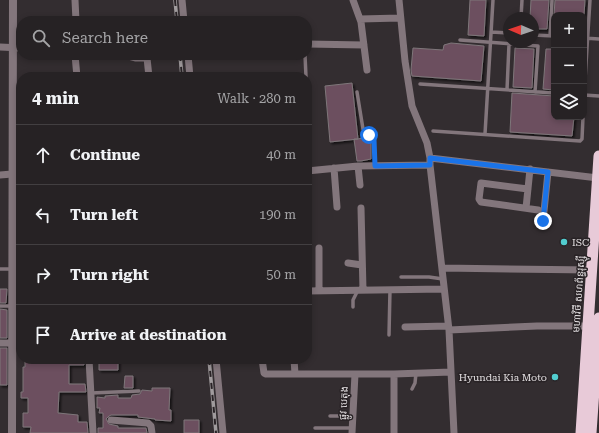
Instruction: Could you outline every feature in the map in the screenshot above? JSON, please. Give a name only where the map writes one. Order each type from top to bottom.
[{"type":"highway","name":"មហាវិថី សហព័ន្ធរុស្ស៊ី","points":[[594,428],[593,375],[588,326],[596,236],[599,156]]},
{"type":"highway","name":"មហាវិថី សហព័ន្ធរុស្ស៊ី","points":[[581,433],[598,347],[599,318]]},
{"type":"street","points":[[13,0],[16,35]]},
{"type":"street","points":[[75,0],[76,16]]},
{"type":"street","points":[[182,0],[184,16]]},
{"type":"street","points":[[353,0],[360,19],[367,70]]},
{"type":"street","points":[[399,0],[405,61],[412,106],[427,143],[430,161],[448,328],[454,433]]},
{"type":"street","points":[[360,19],[400,18]]},
{"type":"street","points":[[312,44],[364,45]]},
{"type":"street","points":[[0,47],[16,47]]},
{"type":"street","points":[[16,60],[16,72]]},
{"type":"street","points":[[75,60],[77,72]]},
{"type":"street","points":[[147,60],[148,72]]},
{"type":"street","points":[[188,60],[190,72]]},
{"type":"street","points":[[12,433],[12,174],[16,72]]},
{"type":"street","points":[[312,170],[430,161],[530,169],[598,178]]},
{"type":"street","points":[[358,166],[360,185]]},
{"type":"street","points":[[334,168],[337,207]]},
{"type":"street","points":[[526,208],[530,169]]},
{"type":"street","points":[[543,221],[548,172]]},
{"type":"street","points":[[0,175],[12,174]]},
{"type":"street","points":[[528,189],[481,183],[480,202],[538,210]]},
{"type":"street","points":[[360,208],[362,265],[361,290]]},
{"type":"street","points":[[319,248],[319,291]]},
{"type":"street","points":[[348,263],[362,265]]},
{"type":"street","points":[[442,268],[592,270]]},
{"type":"street","points":[[312,291],[444,289]]},
{"type":"street","points":[[405,327],[448,328],[588,326]]},
{"type":"street","points":[[0,343],[11,343]]},
{"type":"street","points":[[89,364],[93,433]]},
{"type":"street","points":[[216,364],[223,433]]},
{"type":"street","points":[[263,364],[264,373],[266,374],[394,374],[450,372]]},
{"type":"street","points":[[294,364],[295,374]]},
{"type":"street","name":"ផ្លូវ បេតុង","points":[[352,431],[355,374]]},
{"type":"street","points":[[394,374],[394,433]]},
{"type":"street","points":[[111,420],[148,423],[151,426],[152,433]]},
{"type":"lane","points":[[485,134],[493,0]]},
{"type":"lane","points":[[521,12],[522,0]]},
{"type":"lane","points":[[552,0],[552,12]]},
{"type":"lane","points":[[587,28],[590,0]]},
{"type":"lane","points":[[491,32],[503,33]]},
{"type":"lane","points":[[539,35],[551,36]]},
{"type":"lane","points":[[587,38],[599,39]]},
{"type":"lane","points":[[460,40],[503,44]]},
{"type":"lane","points":[[507,90],[509,48]]},
{"type":"lane","points":[[535,92],[538,48]]},
{"type":"lane","points":[[584,84],[586,48]]},
{"type":"lane","points":[[305,60],[306,72]]},
{"type":"lane","points":[[420,84],[551,93]]},
{"type":"lane","points":[[357,92],[363,129],[374,139],[375,166]]},
{"type":"lane","points":[[587,95],[599,96]]},
{"type":"lane","points":[[433,131],[580,141],[582,139],[583,120]]},
{"type":"lane","points":[[0,269],[12,269]]},
{"type":"lane","points":[[401,277],[429,277],[443,279]]},
{"type":"lane","points":[[353,307],[354,296],[361,290]]},
{"type":"lane","points":[[389,335],[390,290]]},
{"type":"lane","points":[[0,306],[12,306]]},
{"type":"lane","points":[[412,389],[415,383],[416,373]]},
{"type":"lane","points":[[91,393],[139,391]]},
{"type":"lane","points":[[330,416],[353,416]]},
{"type":"lane","points":[[315,428],[352,431]]},
{"type":"building","points":[[470,0],[486,0],[484,36],[468,35]]},
{"type":"building","points":[[531,0],[549,0],[547,29],[539,29],[539,12],[530,12]]},
{"type":"building","points":[[555,0],[585,0],[584,12],[554,12]]},
{"type":"building","points":[[451,43],[484,46],[481,81],[412,76],[411,70],[413,48],[443,50],[444,45]]},
{"type":"building","points":[[515,48],[534,49],[532,88],[513,87]]},
{"type":"building","points":[[546,49],[551,49],[551,90],[543,89]]},
{"type":"building","points":[[352,83],[358,139],[367,137],[371,141],[371,159],[361,161],[357,161],[354,139],[330,142],[325,86]]},
{"type":"building","points":[[512,93],[551,96],[551,120],[574,120],[572,136],[510,132]]},
{"type":"building","points":[[0,289],[7,289],[6,303],[0,303]]},
{"type":"building","points":[[0,309],[7,310],[7,338],[0,338]]},
{"type":"building","points":[[0,348],[7,348],[7,385],[0,385]]},
{"type":"building","points":[[25,364],[84,364],[69,365],[69,384],[85,384],[86,392],[59,392],[58,413],[78,415],[78,422],[87,422],[88,433],[30,433],[31,427],[23,427],[23,413],[28,413],[28,398],[21,398],[21,392],[23,392],[23,367],[25,367]]},
{"type":"building","points":[[99,364],[118,364],[118,370],[99,370]]},
{"type":"building","points":[[125,376],[133,376],[133,388],[124,388]]},
{"type":"building","points":[[152,388],[170,388],[169,410],[171,410],[171,421],[138,417],[138,415],[111,415],[106,419],[109,424],[118,426],[118,428],[146,428],[147,433],[98,433],[98,428],[103,428],[103,413],[99,413],[100,408],[97,408],[97,397],[105,398],[105,396],[118,395],[118,398],[131,398],[132,395],[140,394],[142,390],[152,391]]},
{"type":"building","points":[[184,420],[199,420],[199,433],[184,433]]},
{"type":"railway","points":[[175,0],[177,16]]},
{"type":"railway","points":[[180,60],[182,72]]},
{"type":"railway","points":[[209,364],[216,433]]},
{"type":"place","name":"ISC","points":[[564,242]]},
{"type":"place","name":"Hyundai Kia Moto","points":[[555,377]]},
{"type":"route","points":[[369,135],[374,139],[375,166],[430,165],[430,158],[548,172],[543,221]]}]
